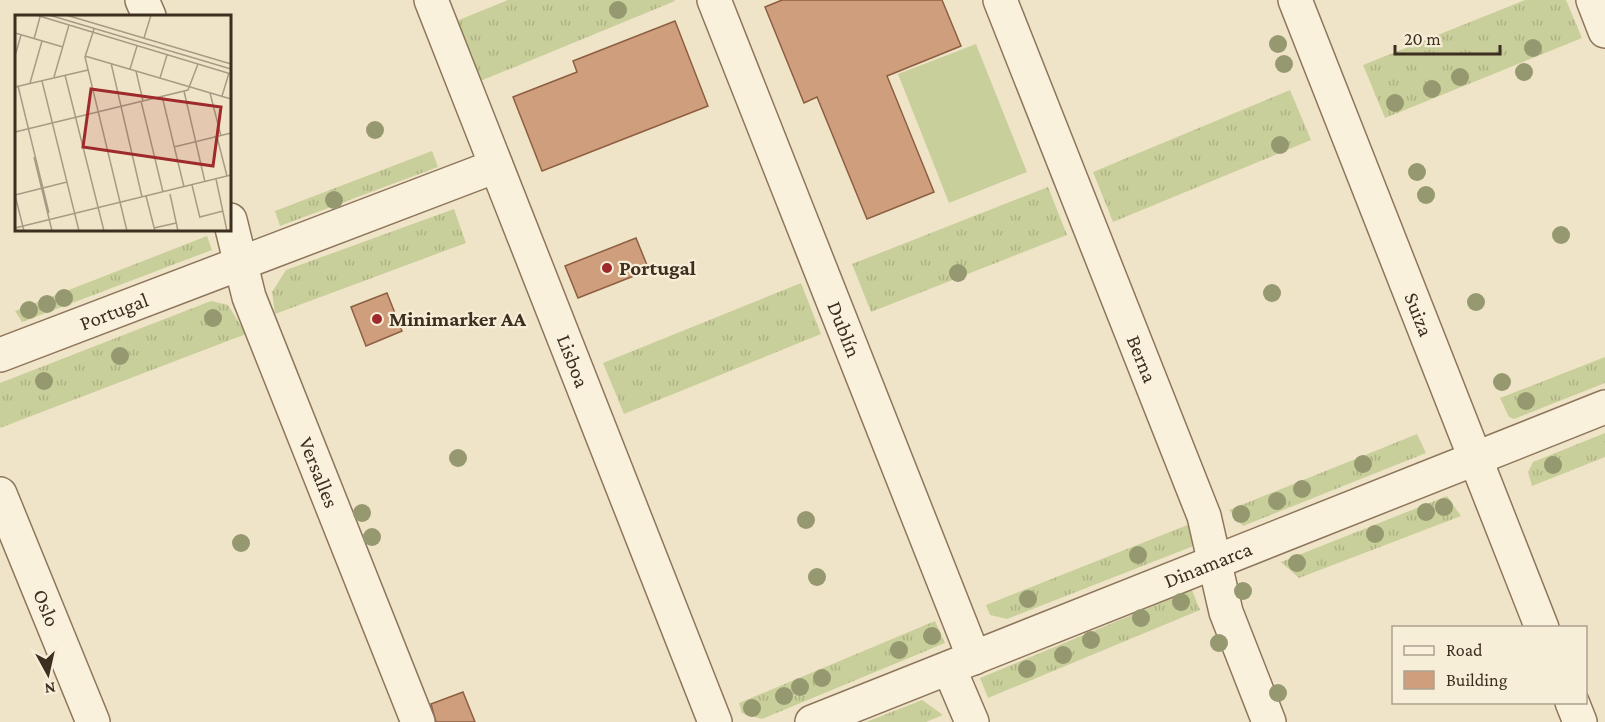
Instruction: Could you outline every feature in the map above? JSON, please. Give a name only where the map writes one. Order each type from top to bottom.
[{"type":"street","points":[[142,0],[149,15]]},
{"type":"street","name":"Lisboa","points":[[431,0],[715,722]]},
{"type":"street","name":"Dublín","points":[[714,0],[961,663],[972,722]]},
{"type":"street","name":"Berna","points":[[1000,0],[1204,516],[1226,612],[1269,722]]},
{"type":"street","name":"Suiza","points":[[1295,0],[1542,626]]},
{"type":"street","points":[[1593,0],[1605,31]]},
{"type":"street","name":"Portugal","points":[[0,355],[496,166]]},
{"type":"street","name":"Versalles","points":[[231,224],[249,297],[418,722]]},
{"type":"street","name":"Dinamarca","points":[[812,722],[1605,408]]},
{"type":"street","name":"Oslo","points":[[0,494],[93,722]]},
{"type":"street","points":[[1573,704],[1580,722]]},
{"type":"green space","points":[[508,0],[675,1],[478,82],[454,22]]},
{"type":"green space","points":[[1525,0],[1566,0],[1582,38],[1385,118],[1363,65]]},
{"type":"green space","points":[[976,44],[1027,172],[949,203],[898,74]]},
{"type":"green space","points":[[1290,90],[1311,140],[1113,222],[1093,172]]},
{"type":"green space","points":[[432,151],[438,167],[280,226],[275,211]]},
{"type":"green space","points":[[1048,187],[1067,235],[871,312],[852,264]]},
{"type":"green space","points":[[454,209],[466,243],[275,314],[272,292],[286,270]]},
{"type":"green space","points":[[207,236],[212,250],[22,322],[15,311]]},
{"type":"green space","points":[[801,283],[821,334],[624,414],[603,363]]},
{"type":"green space","points":[[211,301],[228,305],[246,334],[0,428],[0,383]]},
{"type":"green space","points":[[1605,357],[1605,383],[1514,419],[1509,417],[1500,398]]},
{"type":"green space","points":[[1605,433],[1605,457],[1532,486],[1528,472],[1533,462]]},
{"type":"green space","points":[[1417,434],[1426,453],[1243,526],[1229,510]]},
{"type":"green space","points":[[1447,496],[1461,516],[1299,578],[1281,562]]},
{"type":"green space","points":[[1195,522],[1200,535],[1191,547],[1007,619],[990,615],[986,605]]},
{"type":"green space","points":[[1192,590],[1200,610],[988,698],[980,678]]},
{"type":"green space","points":[[935,621],[945,643],[762,719],[742,713],[739,703]]},
{"type":"green space","points":[[922,700],[943,715],[926,722],[866,722]]},
{"type":"building","points":[[782,0],[942,0],[961,46],[887,76],[934,192],[867,219],[817,97],[804,103],[765,7]]},
{"type":"building","points":[[675,21],[708,106],[542,171],[513,97],[577,72],[573,61]]},
{"type":"building","name":"Portugal","points":[[636,238],[649,270],[578,298],[565,266]]},
{"type":"building","name":"Minimarker AA","points":[[387,293],[402,331],[366,346],[351,307]]},
{"type":"building","points":[[463,692],[475,722],[436,722],[431,704]]},
{"type":"place","name":"Portugal","points":[[607,268]]},
{"type":"place","name":"Minimarker AA","points":[[377,319]]}]
